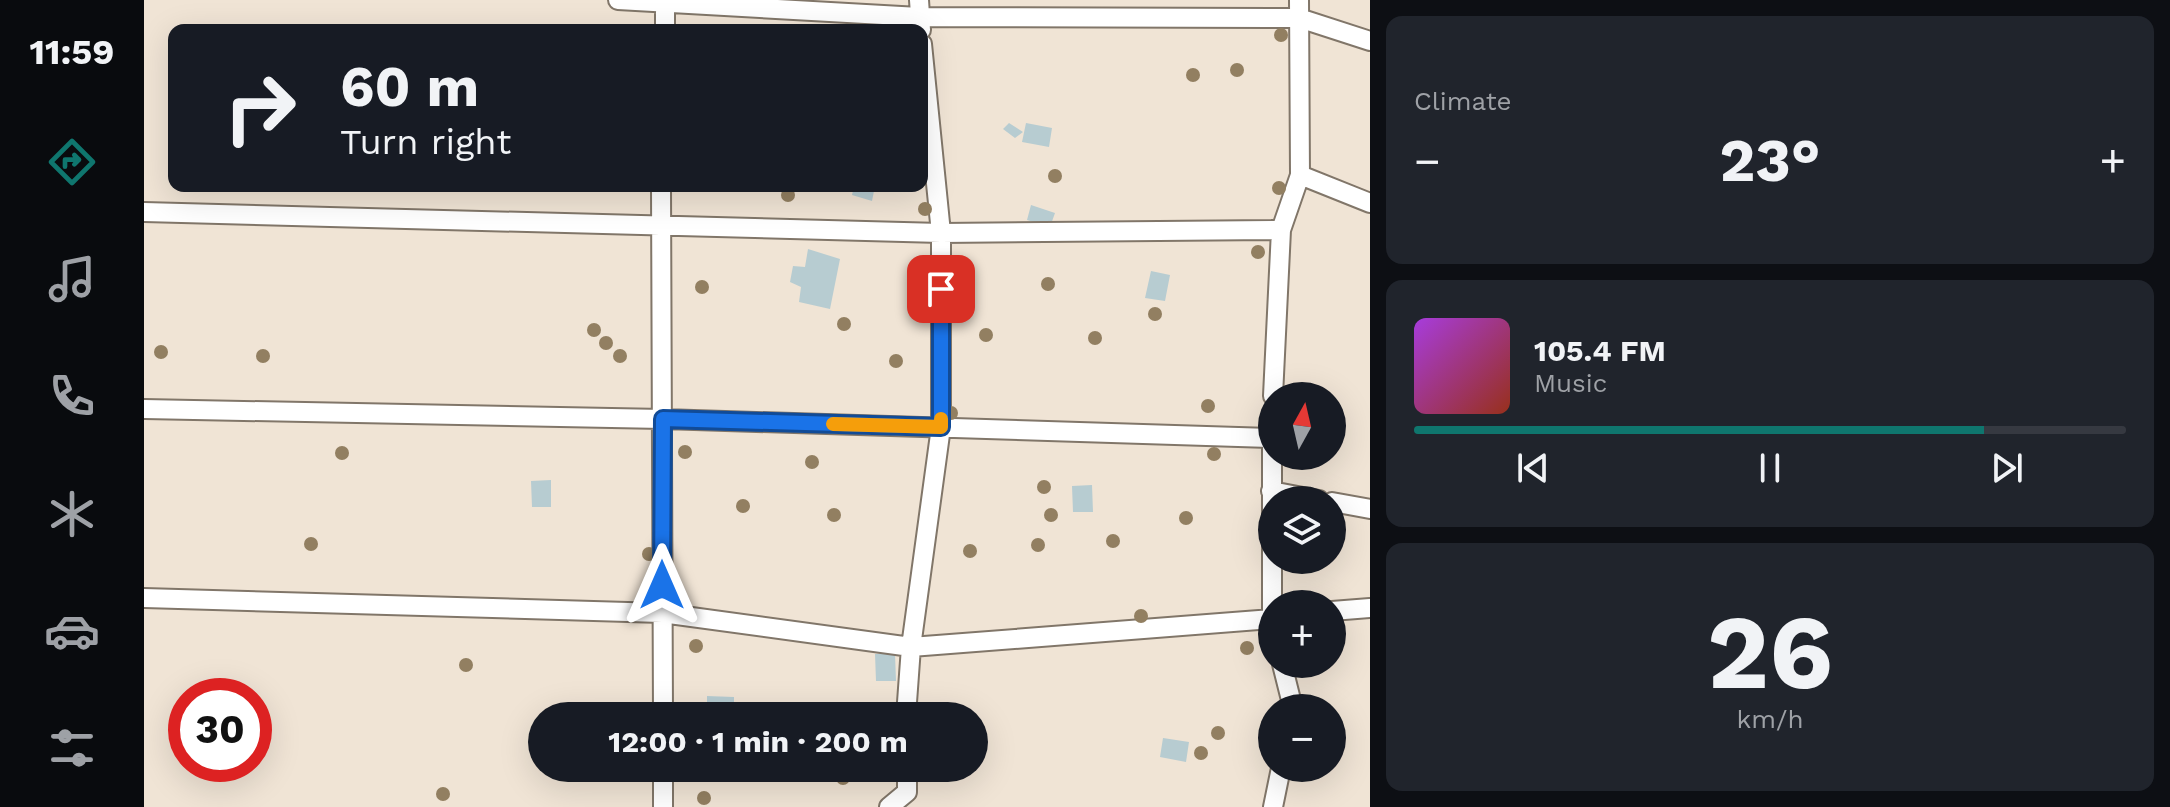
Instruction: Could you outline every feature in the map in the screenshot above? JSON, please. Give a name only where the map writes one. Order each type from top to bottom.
[{"type":"street","points":[[618,0],[920,16],[1299,9],[1370,41]]},
{"type":"street","points":[[665,1],[665,24]]},
{"type":"street","points":[[1274,382],[1281,230],[1300,175],[1299,9]]},
{"type":"street","points":[[907,702],[911,647],[941,427],[941,233],[928,104]]},
{"type":"street","points":[[1300,175],[1370,203]]},
{"type":"street","points":[[661,192],[663,702]]},
{"type":"street","points":[[144,212],[941,233],[1281,230]]},
{"type":"street","points":[[144,409],[663,419],[1258,438]]},
{"type":"street","points":[[1346,505],[1370,509]]},
{"type":"street","points":[[144,598],[662,613],[911,647],[1258,622]]},
{"type":"street","points":[[1346,610],[1370,608]]},
{"type":"street","points":[[663,782],[663,807]]},
{"type":"street","points":[[889,807],[907,792],[907,782]]},
{"type":"street","points":[[1273,807],[1278,782]]},
{"type":"building","points":[[1009,123],[1023,132],[1015,138],[1003,129]]},
{"type":"building","points":[[1026,123],[1052,128],[1049,147],[1022,142]]},
{"type":"building","points":[[853,192],[874,192],[872,201],[852,195]]},
{"type":"building","points":[[1031,205],[1055,213],[1050,227],[1027,220]]},
{"type":"building","points":[[808,249],[840,259],[830,309],[799,302],[801,287],[790,282],[793,266],[805,267]]},
{"type":"building","points":[[1151,271],[1170,275],[1165,301],[1145,298]]},
{"type":"building","points":[[551,480],[551,507],[532,507],[531,481]]},
{"type":"building","points":[[1092,485],[1093,512],[1073,512],[1072,486]]},
{"type":"building","points":[[875,654],[895,654],[896,681],[876,681]]},
{"type":"building","points":[[707,696],[734,697],[734,702],[707,702]]},
{"type":"building","points":[[1163,738],[1189,742],[1186,762],[1160,757]]},
{"type":"slow traffic","points":[[833,424],[941,427],[941,419]]},
{"type":"route","points":[[662,585],[663,419],[941,427],[941,289]]}]
